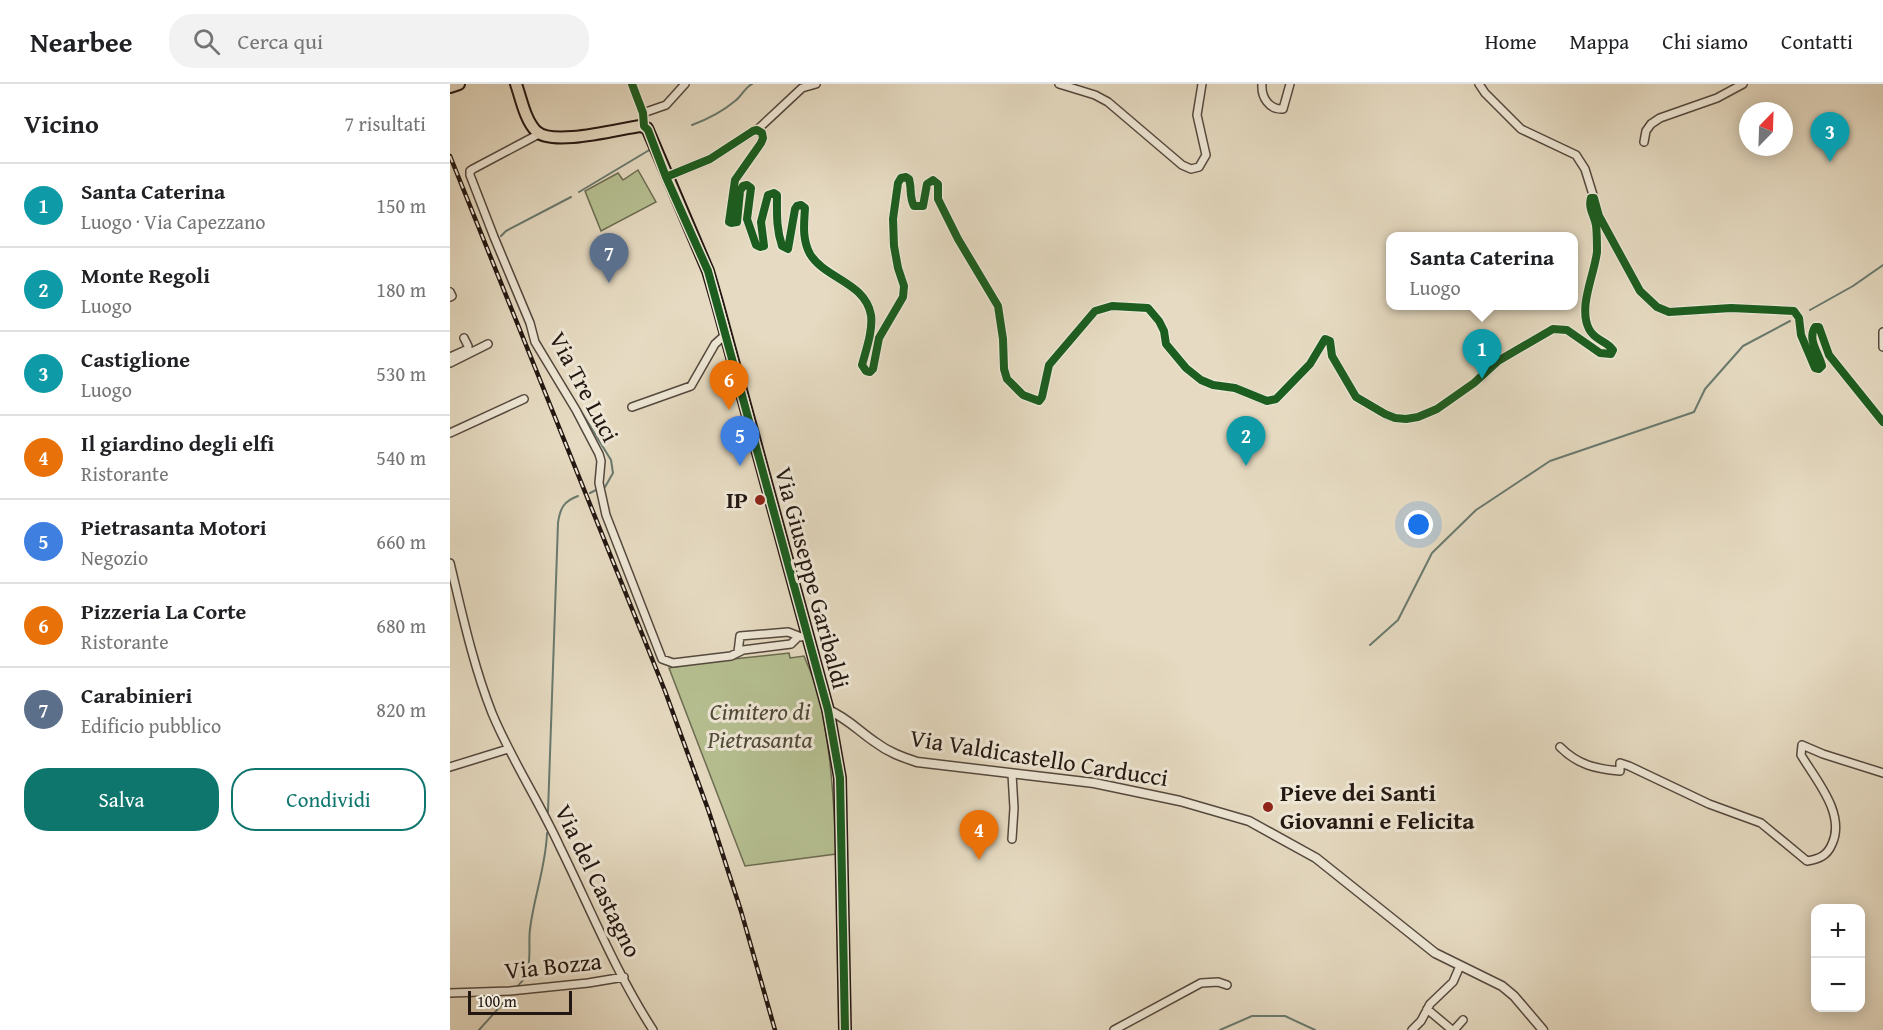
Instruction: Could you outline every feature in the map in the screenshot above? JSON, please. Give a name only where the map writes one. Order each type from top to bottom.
[{"type":"main road","points":[[450,87],[459,84]]},
{"type":"main road","points":[[516,84],[531,125],[540,134],[549,138],[560,139],[644,126]]},
{"type":"main road","name":"Via Giuseppe Garibaldi","points":[[644,126],[648,130],[666,177],[708,271],[804,638],[828,710],[837,748],[840,778],[845,1030]]},
{"type":"street","name":"Via Giuseppe Garibaldi","points":[[632,84],[643,113],[644,126]]},
{"type":"street","points":[[643,113],[666,105],[685,84]]},
{"type":"street","points":[[666,177],[710,159],[758,130],[802,88],[816,84]]},
{"type":"street","points":[[1059,84],[1095,94],[1108,102],[1182,165],[1191,169],[1199,167],[1206,155],[1197,115],[1202,84]]},
{"type":"street","points":[[1262,84],[1264,97],[1271,107],[1283,109],[1290,84]]},
{"type":"street","points":[[1479,84],[1521,129],[1576,154],[1585,169],[1599,216],[1640,291],[1652,304],[1669,312],[1731,308],[1794,310],[1799,318],[1801,335],[1815,368],[1819,369],[1822,366],[1812,339],[1815,327],[1819,327],[1829,355],[1883,422]]},
{"type":"street","points":[[1644,142],[1646,131],[1660,118],[1717,98],[1743,84]]},
{"type":"street","points":[[758,130],[762,133],[763,138],[735,180],[729,222],[731,224],[737,222],[740,191],[743,186],[747,185],[751,188],[747,219],[756,245],[764,246],[761,222],[768,195],[774,193],[777,195],[776,219],[780,242],[788,249],[795,209],[801,205],[805,208],[803,229],[811,255],[815,261],[861,294],[869,309],[870,334],[862,365],[866,371],[870,372],[873,369],[879,338],[903,297],[904,286],[894,246],[893,219],[898,183],[901,178],[909,179],[911,200],[914,206],[918,207],[922,206],[927,184],[933,180],[938,184],[938,199],[958,239],[998,306],[1007,379],[1023,395],[1039,401],[1049,365],[1095,311],[1112,306],[1148,308],[1159,321],[1164,331],[1166,344],[1186,368],[1201,380],[1212,385],[1235,388],[1267,401],[1276,399],[1310,364],[1322,341],[1330,341],[1332,356],[1338,369],[1356,397],[1395,418],[1418,417],[1437,408],[1474,383],[1498,361],[1553,328],[1567,330],[1600,353],[1611,354],[1613,350],[1611,346],[1595,338],[1587,323],[1587,298],[1597,250],[1596,224],[1590,201],[1594,198]]},
{"type":"street","name":"Via Tre Luci","points":[[540,134],[470,171],[470,175],[530,323],[535,342],[576,410],[599,454],[601,461],[599,483],[606,515],[662,658],[673,663],[731,656],[738,652],[791,644],[804,638]]},
{"type":"street","points":[[450,292],[452,296],[450,297]]},
{"type":"street","points":[[1883,332],[1883,347]]},
{"type":"street","points":[[632,406],[691,386],[715,344],[725,336]]},
{"type":"street","points":[[450,357],[468,349],[464,338]]},
{"type":"street","points":[[450,363],[488,344]]},
{"type":"street","points":[[450,433],[524,399]]},
{"type":"street","name":"Via del Castagno","points":[[450,563],[458,601],[484,691],[508,749],[559,843],[624,977],[653,1030]]},
{"type":"street","points":[[738,652],[740,636],[788,632],[804,638]]},
{"type":"street","name":"Via Valdicastello Carducci","points":[[828,710],[840,716],[877,744],[904,757],[933,765],[1094,783],[1180,801],[1249,821],[1316,858],[1435,953],[1502,986],[1514,996],[1543,1030]]},
{"type":"street","points":[[1560,747],[1573,760],[1605,770],[1620,771],[1620,763],[1709,804],[1761,822],[1807,861],[1819,859],[1829,851],[1835,838],[1837,825],[1833,809],[1801,755],[1802,745],[1883,773]]},
{"type":"street","points":[[450,767],[508,749]]},
{"type":"street","points":[[1012,774],[1012,838]]},
{"type":"street","points":[[1412,1030],[1421,1021],[1430,1004],[1453,982],[1460,966]]},
{"type":"street","name":"Via Bozza","points":[[450,993],[510,991],[624,977]]},
{"type":"street","points":[[1114,1030],[1201,984],[1218,982],[1227,985]]},
{"type":"street","points":[[1427,1009],[1453,1030],[1463,1020]]},
{"type":"green space","points":[[638,170],[656,202],[601,231],[585,191],[618,173],[623,180]]},
{"type":"green space","name":"Cimitero di Pietrasanta","points":[[789,653],[790,658],[804,656],[819,694],[829,758],[836,854],[745,866],[669,668]]},
{"type":"waterway","points":[[692,125],[725,109],[752,84]]},
{"type":"waterway","points":[[579,192],[651,149]]},
{"type":"waterway","points":[[501,236],[506,231],[571,197]]},
{"type":"waterway","points":[[1810,310],[1853,286],[1883,265]]},
{"type":"waterway","points":[[1370,645],[1398,620],[1432,553],[1476,510],[1550,461],[1694,412],[1705,389],[1743,346],[1790,321]]},
{"type":"waterway","points":[[539,341],[555,369]]},
{"type":"waterway","points":[[563,382],[611,460],[613,473],[605,487]]},
{"type":"waterway","points":[[590,493],[596,490]]},
{"type":"waterway","points":[[548,812],[558,523],[564,506],[569,500],[578,496]]},
{"type":"waterway","points":[[517,987],[528,971],[530,929],[547,833]]},
{"type":"waterway","points":[[479,1030],[505,1001]]},
{"type":"waterway","points":[[1220,1030],[1252,1016],[1285,1016],[1315,1030]]},
{"type":"railway","points":[[450,156],[665,691],[709,812],[741,911],[775,1030]]},
{"type":"cycle path","points":[[632,84],[643,113],[644,126],[648,130],[666,177],[708,271],[828,710],[840,778],[845,1030]]},
{"type":"cycle path","points":[[666,177],[710,159],[753,131],[757,130],[762,133],[761,143],[735,180],[729,222],[737,222],[740,191],[743,186],[747,185],[751,188],[747,219],[756,245],[764,246],[761,222],[768,195],[774,193],[777,195],[780,239],[782,246],[788,249],[795,209],[801,205],[805,208],[805,237],[810,254],[825,269],[861,295],[867,304],[871,315],[871,327],[862,365],[866,371],[870,372],[873,369],[879,338],[903,297],[904,286],[894,246],[893,219],[898,183],[901,178],[906,177],[909,179],[914,206],[923,206],[927,184],[933,180],[938,184],[938,199],[958,239],[998,306],[1003,339],[1004,369],[1007,379],[1023,395],[1039,401],[1042,397],[1049,365],[1095,311],[1112,306],[1148,308],[1159,321],[1164,331],[1166,344],[1186,368],[1201,380],[1213,385],[1235,388],[1267,401],[1276,399],[1310,364],[1325,339],[1330,341],[1332,356],[1356,397],[1385,414],[1406,419],[1437,409],[1474,383],[1498,361],[1553,329],[1567,330],[1600,353],[1611,354],[1613,350],[1591,333],[1585,311],[1597,252],[1596,225],[1590,205],[1591,198],[1594,198],[1599,216],[1640,291],[1657,307],[1669,312],[1731,308],[1794,311],[1799,318],[1801,335],[1815,368],[1819,369],[1822,366],[1812,337],[1815,327],[1819,327],[1829,355],[1883,422]]},
{"type":"place","name":"Castiglione","points":[[1830,162]]},
{"type":"place","name":"Carabinieri","points":[[609,283]]},
{"type":"place","name":"Santa Caterina","points":[[1482,379]]},
{"type":"place","name":"Pizzeria La Corte","points":[[729,410]]},
{"type":"place","name":"Pietrasanta Motori","points":[[740,466]]},
{"type":"place","name":"Monte Regoli","points":[[1246,466]]},
{"type":"place","name":"IP","points":[[760,500]]},
{"type":"place","name":"Pieve dei Santi Giovanni e Felicita","points":[[1268,807]]},
{"type":"place","name":"Il giardino degli elfi","points":[[979,860]]}]
